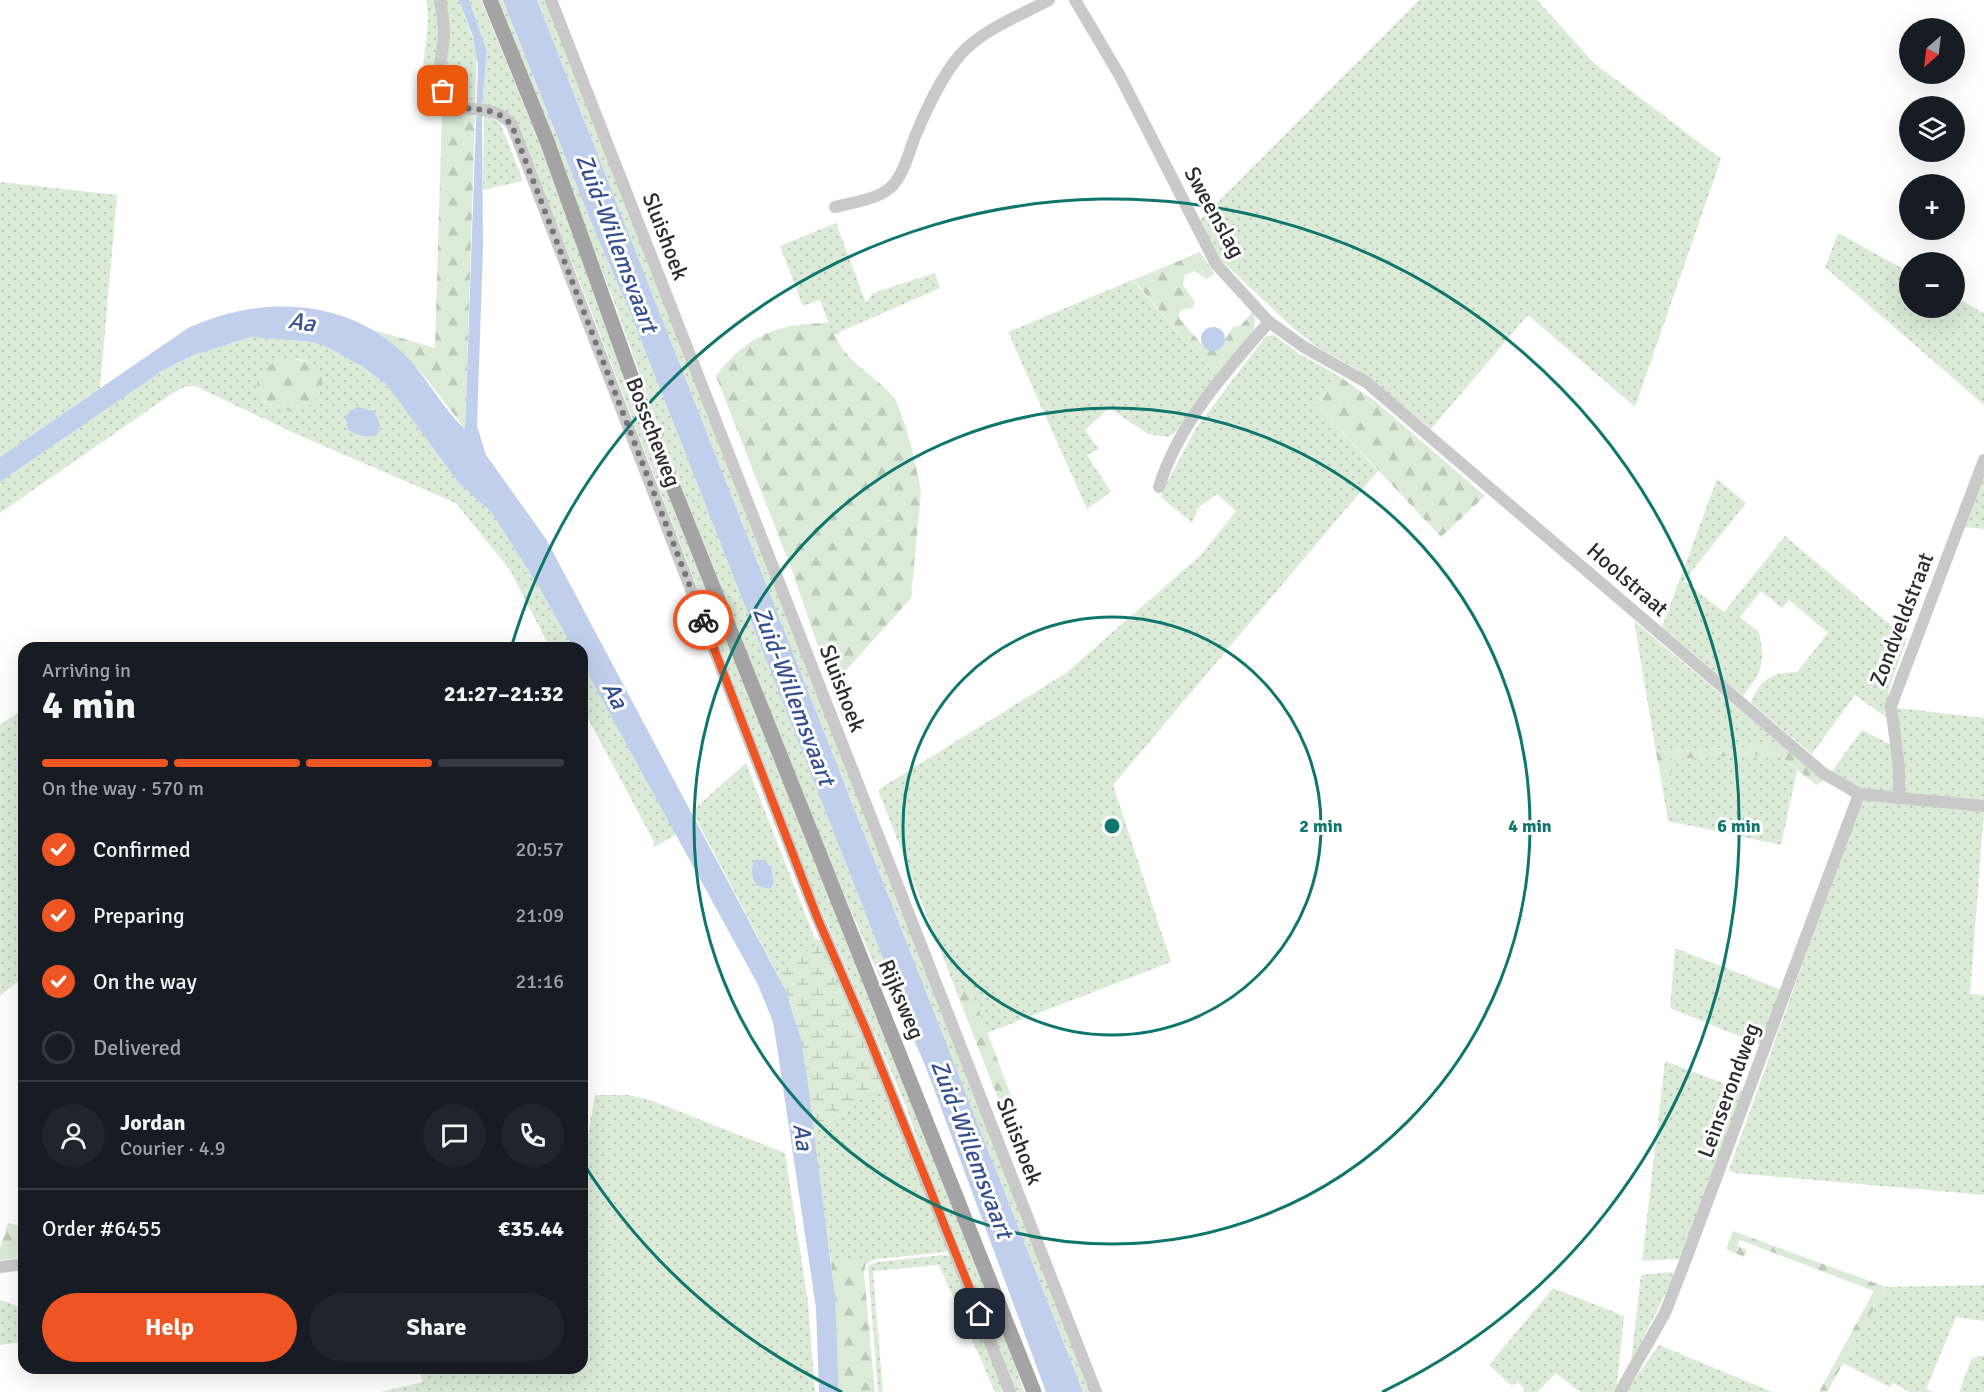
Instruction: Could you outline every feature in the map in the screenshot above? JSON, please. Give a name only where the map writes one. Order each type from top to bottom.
[{"type":"main road","name":"Bosscheweg","points":[[490,0],[547,141],[652,434],[833,891]]},
{"type":"main road","name":"Rijksweg","points":[[833,891],[920,1100],[1034,1392]]},
{"type":"street","name":"Bosscheweg","points":[[440,0],[444,34],[438,80],[447,98],[458,107],[489,110],[504,115],[512,126],[817,917]]},
{"type":"street","name":"Sluishoek","points":[[551,0],[1096,1392]]},
{"type":"street","points":[[835,207],[880,195],[891,187],[898,178],[917,131],[944,77],[959,56],[982,36],[1049,0]]},
{"type":"street","name":"Sweenslag","points":[[1075,0],[1120,76],[1216,264],[1269,322]]},
{"type":"street","points":[[1158,487],[1175,446],[1219,379],[1269,322]]},
{"type":"street","name":"Hoolstraat","points":[[1269,322],[1304,347],[1365,382],[1823,774],[1859,794],[1984,806]]},
{"type":"street","name":"Zondveldstraat","points":[[1899,799],[1899,768],[1891,706],[1984,460]]},
{"type":"street","name":"Leinserondweg","points":[[1620,1392],[1665,1313],[1859,794]]},
{"type":"street","name":"Rijksweg","points":[[817,917],[889,1085],[1010,1392]]},
{"type":"street","points":[[0,1267],[18,1265]]},
{"type":"green space","points":[[426,0],[435,0],[438,21],[435,89],[443,105],[451,112],[435,111],[424,85],[423,71],[428,28]]},
{"type":"green space","points":[[443,0],[459,0],[477,51],[475,106],[464,106],[443,85]]},
{"type":"green space","points":[[469,0],[481,0],[546,158],[1010,1348],[1024,1392],[1014,1392],[924,1159],[906,1106],[814,893],[580,282],[518,131],[505,110],[482,107],[487,51]]},
{"type":"green space","points":[[495,0],[503,0],[595,232],[628,307],[922,1058],[878,973],[829,860],[663,440],[613,299]]},
{"type":"green space","points":[[537,0],[548,0],[1093,1392],[1083,1392]]},
{"type":"green space","points":[[1419,0],[1537,0],[1594,63],[1721,159],[1635,407],[1528,315],[1431,429],[1355,368],[1314,345],[1291,326],[1222,261],[1199,221]]},
{"type":"green space","points":[[442,111],[475,115],[465,429],[422,373],[370,329],[435,348]]},
{"type":"green space","points":[[484,115],[500,122],[523,181],[483,190]]},
{"type":"green space","points":[[0,182],[117,195],[100,388],[0,457]]},
{"type":"green space","points":[[836,223],[866,303],[873,293],[935,273],[940,288],[833,335],[820,300],[803,306],[780,246]]},
{"type":"green space","points":[[1838,233],[1899,267],[1899,318],[1965,318],[1965,303],[1984,313],[1984,405],[1825,267]]},
{"type":"green space","points":[[1200,252],[1215,274],[1206,279],[1195,271],[1185,275],[1183,285],[1195,302],[1192,308],[1180,310],[1179,318],[1203,346],[1220,348],[1233,327],[1240,326],[1253,312],[1255,321],[1250,339],[1218,378],[1133,280]]},
{"type":"green space","points":[[1132,280],[1218,378],[1180,429],[1168,437],[1148,434],[1109,408],[1085,430],[1099,449],[1087,455],[1111,492],[1087,509],[1008,332]]},
{"type":"green space","points":[[829,323],[848,356],[892,395],[896,402],[910,441],[921,492],[911,598],[841,676],[854,714],[844,723],[793,573],[716,376],[740,350],[765,334],[795,326]]},
{"type":"green space","points":[[1274,335],[1301,355],[1336,374],[1316,404],[1378,471],[1113,785],[1171,962],[987,1033],[971,993],[957,993],[878,790],[1066,673],[1201,555],[1236,511],[1217,494],[1198,508],[1192,523],[1161,497],[1163,490],[1196,428],[1266,336]]},
{"type":"green space","points":[[251,337],[312,342],[325,346],[363,367],[387,385],[458,482],[492,513],[539,587],[570,642],[547,642],[510,570],[456,503],[296,434],[195,386],[184,387],[170,395],[0,513],[0,482],[165,369],[194,355]],"holes":[[[292,359],[305,360],[320,392],[306,407],[265,403],[257,388],[268,365]]]},
{"type":"green space","points":[[292,359],[313,363],[321,375],[322,386],[318,396],[310,404],[299,409],[286,410],[272,406],[258,395],[257,386],[258,379],[265,368],[277,362]]},
{"type":"green space","points":[[1336,374],[1375,401],[1485,496],[1441,537],[1316,404]]},
{"type":"green space","points":[[1984,475],[1984,529],[1964,527]]},
{"type":"green space","points":[[1717,479],[1746,503],[1684,581],[1724,612],[1785,536],[1907,639],[1889,688],[1887,718],[1855,695],[1812,754],[1751,703],[1758,688],[1768,678],[1782,673],[1797,672],[1828,633],[1789,600],[1782,608],[1761,591],[1740,617],[1759,632],[1762,652],[1761,667],[1743,696],[1662,627]]},
{"type":"green space","points":[[1634,621],[1781,745],[1656,752]]},
{"type":"green space","points":[[588,674],[677,834],[653,848],[654,842],[588,718]]},
{"type":"green space","points":[[1898,708],[1984,718],[1984,800],[1907,794],[1903,787],[1896,721]]},
{"type":"green space","points":[[18,712],[18,981],[0,996],[0,725]]},
{"type":"green space","points":[[1862,730],[1893,746],[1895,790],[1891,793],[1854,789],[1832,771]]},
{"type":"green space","points":[[1781,745],[1824,781],[1816,785],[1778,754],[1670,759],[1671,782],[1662,786],[1656,752]]},
{"type":"green space","points":[[1778,754],[1797,770],[1781,845],[1668,821],[1662,786],[1671,782],[1669,759]]},
{"type":"green space","points":[[746,763],[815,939],[824,941],[892,1088],[929,1181],[951,1246],[945,1252],[877,1259],[866,1263],[857,1260],[831,1262],[813,1134],[883,1084],[818,944],[777,973],[692,811]],"holes":[[[755,859],[765,860],[771,868],[774,883],[770,889],[757,886],[752,876]]]},
{"type":"green space","points":[[1861,800],[1984,811],[1970,994],[1984,995],[1984,1195],[1735,1173],[1729,1170]]},
{"type":"green space","points":[[818,943],[883,1084],[813,1134],[806,1072],[798,1031],[793,1011],[777,973]]},
{"type":"green space","points":[[1675,948],[1782,990],[1761,1045],[1670,1008]]},
{"type":"green space","points":[[968,990],[975,1000],[1016,1109],[1004,1114],[957,993]]},
{"type":"green space","points":[[1665,1061],[1744,1091],[1681,1259],[1642,1261]]},
{"type":"green space","points":[[595,1095],[628,1095],[650,1100],[785,1153],[808,1302],[815,1392],[381,1392],[423,1382],[420,1374],[588,1374],[588,1134]]},
{"type":"green space","points":[[8,1223],[18,1225],[17,1258],[0,1260],[0,1248]]},
{"type":"green space","points":[[1733,1231],[1886,1287],[1827,1392],[1819,1392],[1874,1291],[1740,1240],[1737,1246],[1747,1250],[1744,1257],[1726,1249]]},
{"type":"green space","points":[[943,1255],[955,1257],[1008,1392],[995,1392],[939,1265],[873,1271],[883,1392],[878,1392],[868,1266],[877,1262]]},
{"type":"green space","points":[[857,1260],[866,1263],[864,1273],[875,1392],[839,1392],[831,1262]]},
{"type":"green space","points":[[1670,1272],[1675,1275],[1631,1362],[1641,1275]]},
{"type":"green space","points":[[1984,1285],[1984,1321],[1956,1317],[1926,1389],[1933,1392],[1910,1392],[1893,1383],[1890,1387],[1843,1363],[1886,1287]]},
{"type":"green space","points":[[1553,1288],[1624,1316],[1617,1384],[1613,1392],[1580,1392],[1556,1373],[1537,1392],[1523,1392],[1524,1388],[1517,1382],[1512,1386],[1489,1365]]},
{"type":"green space","points":[[0,1300],[18,1306],[18,1343],[0,1345]]},
{"type":"green space","points":[[1659,1345],[1765,1389],[1772,1392],[1625,1392]]},
{"type":"green space","points":[[1984,1356],[1984,1392],[1959,1392],[1971,1360]]},
{"type":"water","name":"Aa","points":[[459,0],[469,0],[487,51],[482,107],[483,246],[477,426],[486,455],[546,539],[786,991],[801,1039],[807,1077],[835,1297],[839,1392],[819,1392],[816,1308],[777,1047],[773,1022],[758,985],[588,674],[588,642],[570,642],[539,587],[492,513],[458,482],[387,385],[363,367],[325,346],[312,342],[251,337],[194,355],[165,369],[0,482],[0,457],[188,328],[215,317],[243,310],[301,307],[329,312],[356,322],[382,336],[405,355],[465,429],[478,65],[473,37]]},
{"type":"water","name":"Zuid-Willemsvaart","points":[[503,0],[537,0],[1083,1392],[1046,1392],[931,1081],[628,307],[595,232]]},
{"type":"water","points":[[1213,327],[1222,330],[1225,339],[1222,348],[1213,351],[1204,348],[1201,339],[1204,330]]},
{"type":"water","points":[[357,407],[374,411],[380,425],[378,434],[363,436],[348,429],[345,416]]},
{"type":"water","points":[[755,859],[765,860],[771,868],[774,883],[770,889],[757,886],[755,883],[752,870]]},
{"type":"way so far","points":[[443,91],[447,98],[458,107],[496,111],[504,115],[512,126],[703,620]]},
{"type":"route","points":[[703,620],[817,917],[866,1030],[980,1314]]}]
